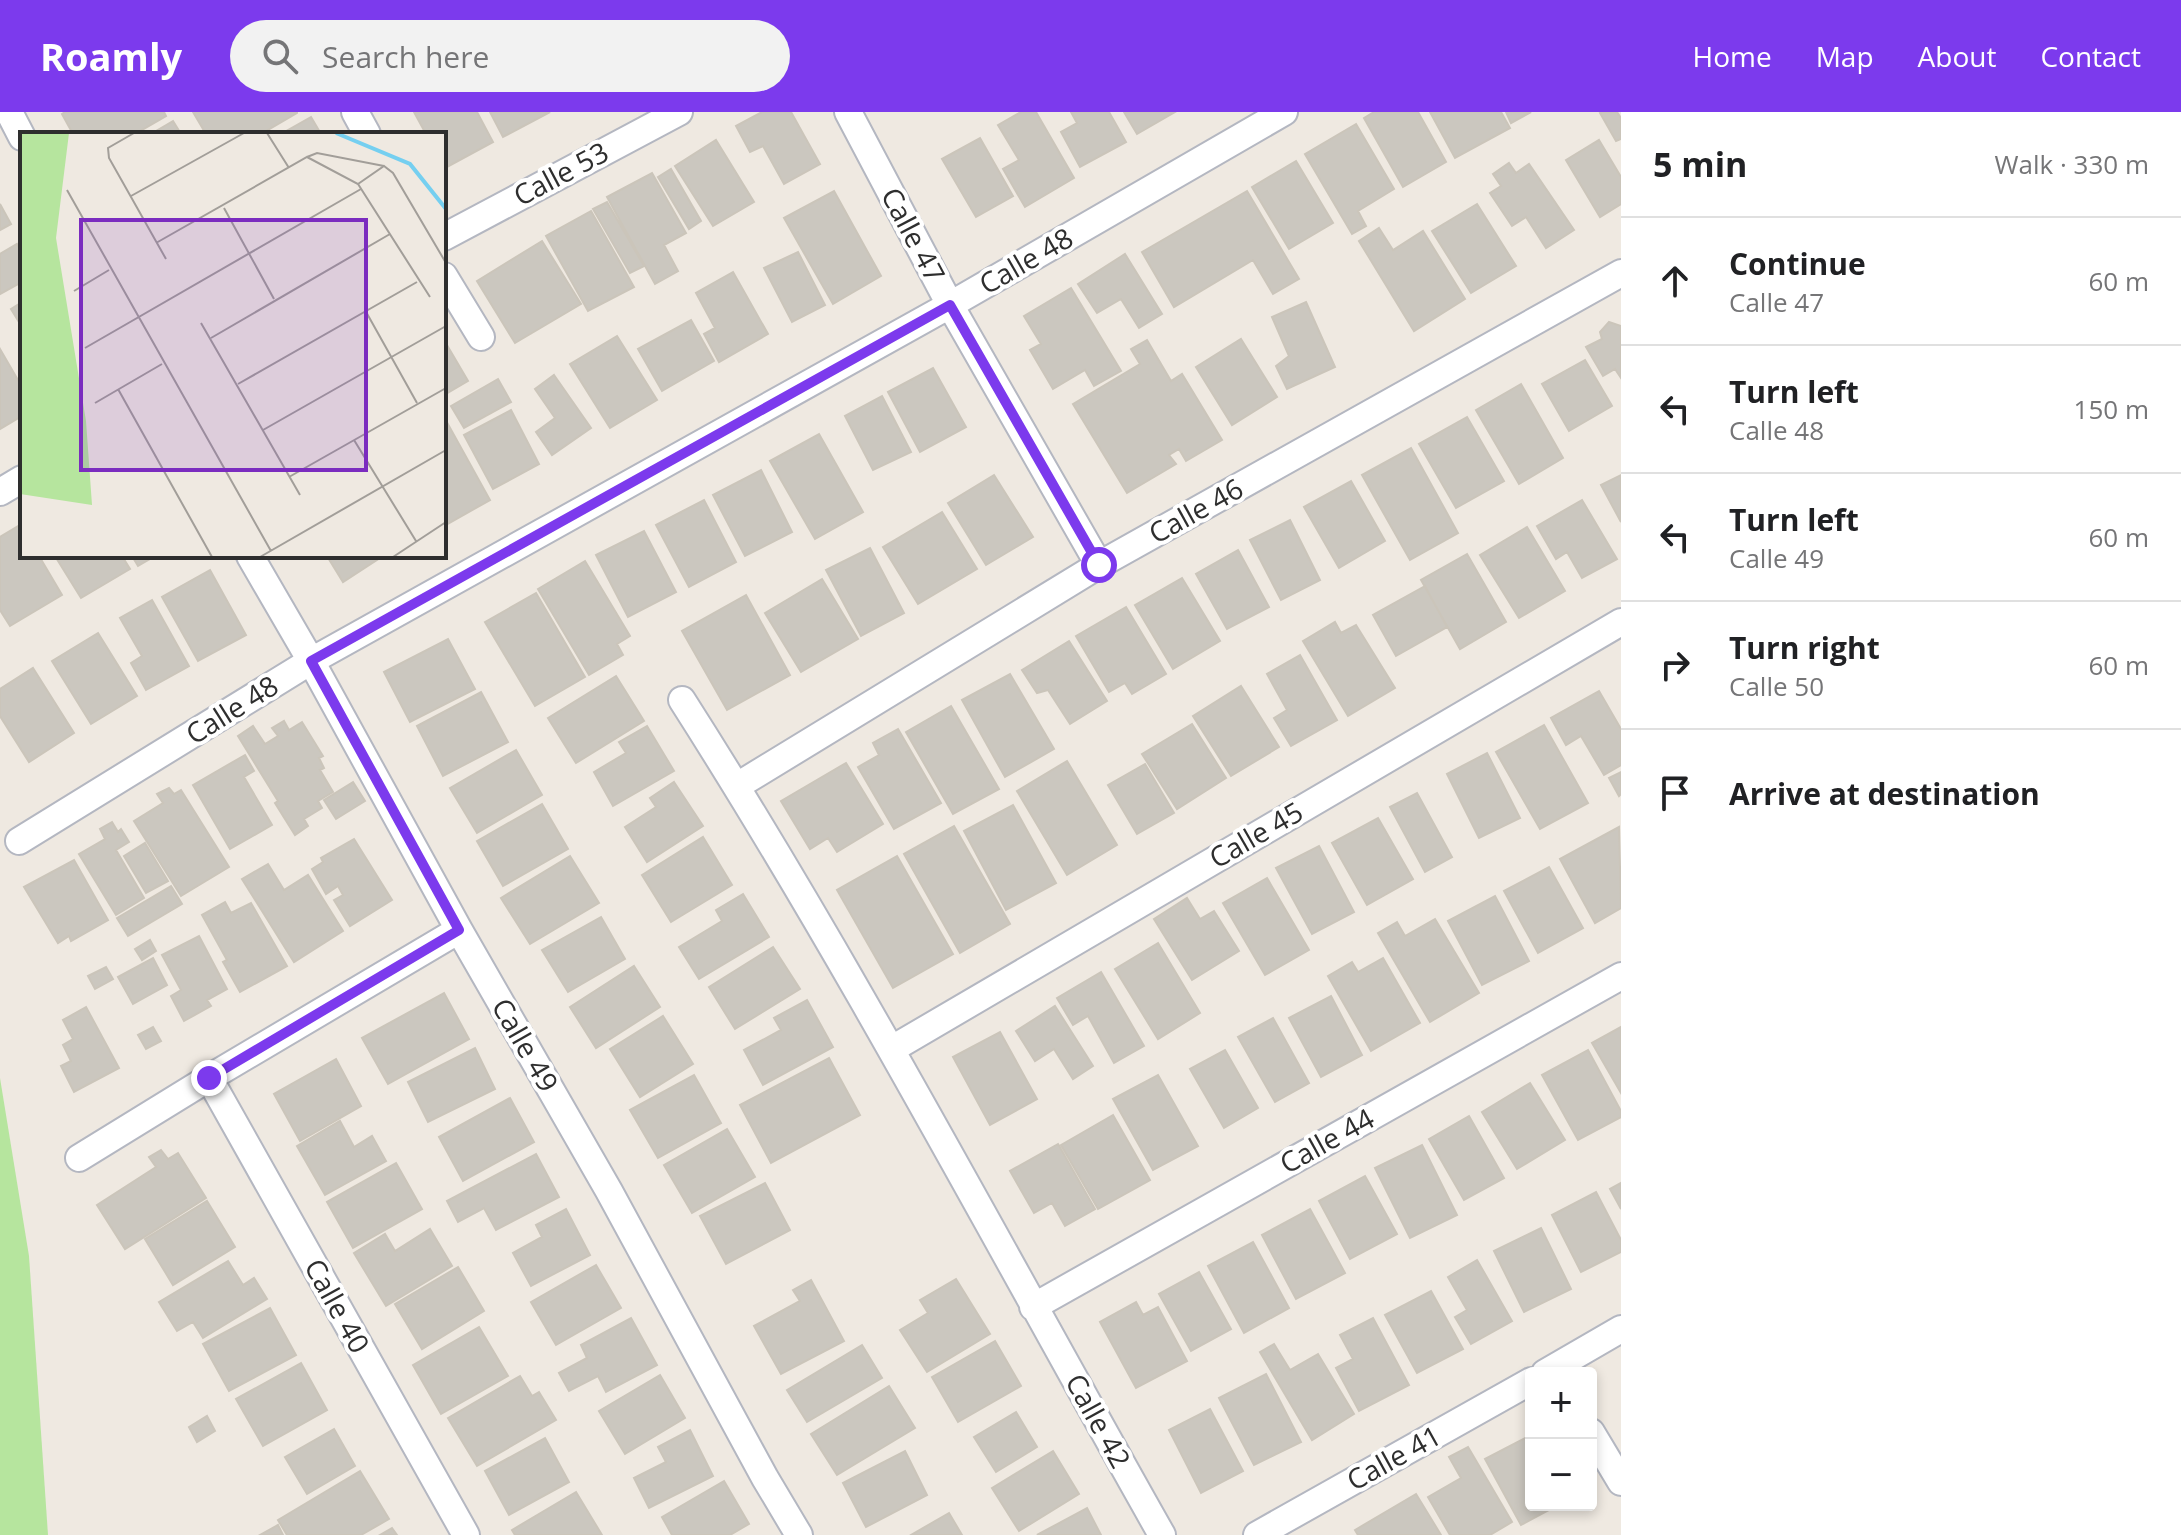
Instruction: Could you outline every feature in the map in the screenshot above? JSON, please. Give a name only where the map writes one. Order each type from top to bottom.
[{"type":"street","points":[[9,112],[20,133]]},
{"type":"street","points":[[355,112],[366,132]]},
{"type":"street","name":"Calle 53","points":[[446,236],[679,112]]},
{"type":"street","name":"Calle 47","points":[[848,112],[950,305],[1099,565]]},
{"type":"street","name":"Calle 48","points":[[19,841],[311,661],[950,305],[1284,112]]},
{"type":"street","name":"Calle 46","points":[[737,786],[1099,565],[1621,273]]},
{"type":"street","points":[[446,279],[481,337]]},
{"type":"street","points":[[0,492],[20,480]]},
{"type":"street","name":"Calle 49","points":[[251,558],[609,1191],[799,1535]]},
{"type":"street","name":"Calle 45","points":[[892,1049],[1619,627]]},
{"type":"street","name":"Calle 42","points":[[682,700],[737,786],[892,1049],[1162,1535]]},
{"type":"street","points":[[79,1158],[459,930]]},
{"type":"street","name":"Calle 44","points":[[1033,1307],[1621,976]]},
{"type":"street","name":"Calle 40","points":[[209,1078],[466,1535]]},
{"type":"street","name":"Calle 41","points":[[1558,1367],[1621,1329]]},
{"type":"street","name":"Calle 41","points":[[1257,1535],[1525,1386]]},
{"type":"street","points":[[1595,1439],[1621,1482]]},
{"type":"green space","points":[[0,1078],[29,1256],[48,1535],[0,1535]]},
{"type":"building","points":[[164,112],[166,116],[138,132],[72,132],[62,114]]},
{"type":"building","points":[[193,112],[297,112],[264,132],[205,132]]},
{"type":"building","points":[[414,112],[477,112],[493,142],[446,167],[446,132],[425,132]]},
{"type":"building","points":[[490,112],[550,112],[503,137]]},
{"type":"building","points":[[762,112],[791,112],[820,164],[784,184],[763,146],[750,152],[736,126]]},
{"type":"building","points":[[1021,112],[1036,112],[1074,178],[1025,207],[1003,169],[1019,160],[998,125]]},
{"type":"building","points":[[1071,112],[1109,112],[1126,142],[1080,167],[1061,132],[1077,123]]},
{"type":"building","points":[[1124,112],[1175,112],[1137,134]]},
{"type":"building","points":[[1374,112],[1418,112],[1446,162],[1403,187],[1364,118]]},
{"type":"building","points":[[1430,112],[1501,112],[1510,128],[1455,158]]},
{"type":"building","points":[[1506,112],[1531,112],[1511,123]]},
{"type":"building","points":[[1602,112],[1617,112],[1621,118],[1621,139],[1616,141]]},
{"type":"building","points":[[311,117],[320,132],[285,132]]},
{"type":"building","points":[[173,121],[180,132],[154,132]]},
{"type":"building","points":[[1356,124],[1394,189],[1358,211],[1366,226],[1352,234],[1305,154]]},
{"type":"building","points":[[980,138],[1013,196],[976,217],[942,159]]},
{"type":"building","points":[[716,140],[754,202],[713,226],[675,166]]},
{"type":"building","points":[[1599,140],[1621,177],[1621,204],[1600,217],[1566,160]]},
{"type":"building","points":[[1296,161],[1333,223],[1289,249],[1252,187]]},
{"type":"building","points":[[1509,163],[1516,173],[1529,164],[1574,230],[1546,248],[1526,217],[1512,226],[1490,193],[1501,186],[1493,174]]},
{"type":"building","points":[[671,169],[701,221],[689,229],[658,177]]},
{"type":"building","points":[[652,173],[686,233],[664,245],[678,271],[655,284],[607,197]]},
{"type":"building","points":[[834,191],[881,276],[833,304],[784,218]]},
{"type":"building","points":[[1247,191],[1299,279],[1273,294],[1253,260],[1174,307],[1142,252]]},
{"type":"building","points":[[607,202],[644,266],[630,273],[593,209]]},
{"type":"building","points":[[0,204],[11,224],[0,230]]},
{"type":"building","points":[[1477,204],[1516,266],[1471,293],[1432,231]]},
{"type":"building","points":[[591,211],[634,287],[588,311],[546,236]]},
{"type":"building","points":[[1379,228],[1393,250],[1423,231],[1465,299],[1414,331],[1359,241]]},
{"type":"building","points":[[542,241],[581,304],[515,343],[477,281]]},
{"type":"building","points":[[17,244],[20,249],[20,283],[0,294],[0,254]]},
{"type":"building","points":[[798,252],[825,305],[792,322],[764,268]]},
{"type":"building","points":[[1125,254],[1162,314],[1139,328],[1121,299],[1097,313],[1078,284]]},
{"type":"building","points":[[733,272],[768,334],[719,362],[704,334],[715,328],[696,293]]},
{"type":"building","points":[[1071,288],[1121,371],[1094,386],[1085,370],[1053,389],[1030,350],[1041,344],[1024,316]]},
{"type":"building","points":[[1306,302],[1335,367],[1287,389],[1276,366],[1289,356],[1272,317]]},
{"type":"building","points":[[20,303],[20,324],[11,309]]},
{"type":"building","points":[[691,320],[714,361],[662,391],[638,349]]},
{"type":"building","points":[[1609,322],[1621,326],[1621,378],[1615,369],[1603,376],[1586,347],[1602,339],[1600,332]]},
{"type":"building","points":[[617,336],[657,400],[610,428],[570,364]]},
{"type":"building","points":[[1241,339],[1277,397],[1232,425],[1196,367]]},
{"type":"building","points":[[1147,340],[1171,381],[1182,374],[1222,440],[1186,461],[1179,449],[1169,455],[1176,464],[1127,493],[1073,404],[1140,364],[1131,349]]},
{"type":"building","points":[[446,343],[468,381],[446,394]]},
{"type":"building","points":[[0,349],[20,384],[20,417],[0,429]]},
{"type":"building","points":[[1585,360],[1612,406],[1569,431],[1542,384]]},
{"type":"building","points":[[933,368],[966,427],[920,452],[888,392]]},
{"type":"building","points":[[554,375],[591,428],[552,455],[536,432],[555,418],[535,389]]},
{"type":"building","points":[[498,379],[511,402],[464,428],[451,406]]},
{"type":"building","points":[[1521,384],[1563,458],[1519,484],[1476,410]]},
{"type":"building","points":[[882,396],[911,452],[873,470],[845,416]]},
{"type":"building","points":[[511,410],[539,464],[493,489],[464,435]]},
{"type":"building","points":[[1467,417],[1504,481],[1456,508],[1419,444]]},
{"type":"building","points":[[446,421],[490,500],[446,525]]},
{"type":"building","points":[[819,434],[863,512],[815,539],[770,461]]},
{"type":"building","points":[[1411,448],[1458,533],[1410,560],[1362,475]]},
{"type":"building","points":[[761,470],[792,532],[745,556],[713,495]]},
{"type":"building","points":[[994,475],[1033,537],[986,565],[948,503]]},
{"type":"building","points":[[1621,475],[1621,522],[1601,485]]},
{"type":"building","points":[[1351,481],[1385,541],[1339,568],[1304,507]]},
{"type":"building","points":[[704,500],[736,562],[689,587],[656,525]]},
{"type":"building","points":[[1582,500],[1617,559],[1582,578],[1567,552],[1556,559],[1537,526]]},
{"type":"building","points":[[942,512],[977,569],[918,604],[883,547]]},
{"type":"building","points":[[1290,520],[1320,580],[1281,600],[1250,540]]},
{"type":"building","points":[[20,525],[20,558],[40,558],[62,595],[10,626],[0,610],[0,537]]},
{"type":"building","points":[[1527,527],[1565,591],[1519,618],[1480,555]]},
{"type":"building","points":[[644,531],[676,592],[628,617],[596,555]]},
{"type":"building","points":[[870,548],[904,613],[861,636],[826,570]]},
{"type":"building","points":[[1238,550],[1269,607],[1227,629],[1196,574]]},
{"type":"building","points":[[1467,554],[1506,622],[1460,649],[1421,580]]},
{"type":"building","points":[[56,558],[123,558],[130,569],[81,598]]},
{"type":"building","points":[[133,558],[152,558],[138,566]]},
{"type":"building","points":[[328,558],[380,558],[343,582]]},
{"type":"building","points":[[585,561],[630,636],[617,644],[623,655],[589,675],[538,589]]},
{"type":"building","points":[[210,570],[246,635],[198,661],[162,597]]},
{"type":"building","points":[[1182,578],[1220,641],[1173,669],[1135,605]]},
{"type":"building","points":[[822,579],[858,639],[801,672],[765,613]]},
{"type":"building","points":[[1425,586],[1447,627],[1396,656],[1373,615]]},
{"type":"building","points":[[536,593],[585,677],[535,706],[485,622]]},
{"type":"building","points":[[746,595],[790,675],[727,710],[682,631]]},
{"type":"building","points":[[152,600],[189,666],[146,690],[131,663],[142,656],[120,618]]},
{"type":"building","points":[[1126,607],[1166,674],[1132,694],[1125,683],[1109,692],[1076,636]]},
{"type":"building","points":[[1335,622],[1341,633],[1356,625],[1395,688],[1348,716],[1303,641]]},
{"type":"building","points":[[98,633],[137,696],[91,724],[52,661]]},
{"type":"building","points":[[448,639],[475,689],[410,722],[384,672]]},
{"type":"building","points":[[1069,641],[1107,701],[1070,724],[1048,690],[1037,693],[1022,670]]},
{"type":"building","points":[[1300,655],[1337,720],[1291,746],[1274,718],[1287,710],[1267,674]]},
{"type":"building","points":[[33,668],[74,733],[29,762],[0,716],[0,689]]},
{"type":"building","points":[[1010,674],[1054,749],[1005,777],[962,700]]},
{"type":"building","points":[[616,676],[644,721],[576,763],[548,718]]},
{"type":"building","points":[[1241,686],[1279,747],[1231,776],[1193,716]]},
{"type":"building","points":[[1599,691],[1621,729],[1621,765],[1604,775],[1581,736],[1566,745],[1551,718]]},
{"type":"building","points":[[481,692],[508,742],[443,776],[417,726]]},
{"type":"building","points":[[951,706],[999,789],[953,814],[906,732]]},
{"type":"building","points":[[284,721],[289,730],[302,722],[323,756],[319,758],[324,768],[320,770],[333,792],[318,801],[322,808],[304,819],[308,826],[295,835],[238,736],[253,726],[265,744],[278,736],[272,728]]},
{"type":"building","points":[[1192,724],[1226,778],[1177,809],[1142,754]]},
{"type":"building","points":[[1544,725],[1588,803],[1540,829],[1496,752]]},
{"type":"building","points":[[647,726],[674,771],[613,806],[594,772],[626,753],[619,742]]},
{"type":"building","points":[[898,729],[941,803],[894,829],[858,767],[879,755],[873,743]]},
{"type":"building","points":[[516,750],[542,795],[477,833],[450,788]]},
{"type":"building","points":[[1487,753],[1520,818],[1479,838],[1447,774]]},
{"type":"building","points":[[245,755],[254,771],[244,777],[272,825],[230,849],[193,785]]},
{"type":"building","points":[[1067,761],[1117,845],[1067,875],[1017,791]]},
{"type":"building","points":[[846,763],[883,824],[837,852],[828,838],[810,849],[781,801]]},
{"type":"building","points":[[1145,764],[1174,813],[1137,834],[1108,785]]},
{"type":"building","points":[[1621,772],[1621,794],[1619,796],[1609,778]]},
{"type":"building","points":[[353,782],[365,801],[336,819],[324,800]]},
{"type":"building","points":[[674,782],[703,826],[647,862],[625,827],[656,807],[650,798]]},
{"type":"building","points":[[169,788],[174,794],[181,790],[229,867],[181,896],[134,821],[163,803],[157,794]]},
{"type":"building","points":[[1417,793],[1452,857],[1425,872],[1390,807]]},
{"type":"building","points":[[542,804],[568,849],[503,886],[477,841]]},
{"type":"building","points":[[1013,805],[1056,883],[1006,910],[964,831]]},
{"type":"building","points":[[1378,818],[1413,879],[1367,905],[1332,843]]},
{"type":"building","points":[[112,822],[129,842],[116,850],[144,898],[116,915],[79,854],[105,839],[100,829]]},
{"type":"building","points":[[954,826],[1010,924],[960,953],[904,854]]},
{"type":"building","points":[[1619,827],[1621,908],[1595,923],[1560,859]]},
{"type":"building","points":[[703,837],[732,885],[671,922],[642,875]]},
{"type":"building","points":[[354,839],[392,900],[350,926],[334,900],[343,895],[338,886],[326,894],[312,869],[323,862],[321,858]]},
{"type":"building","points":[[145,843],[168,881],[146,893],[124,856]]},
{"type":"building","points":[[1319,846],[1354,912],[1312,934],[1276,868]]},
{"type":"building","points":[[570,856],[599,903],[530,944],[501,898]]},
{"type":"building","points":[[897,856],[953,954],[893,988],[837,890]]},
{"type":"building","points":[[74,860],[108,920],[71,941],[69,936],[58,943],[24,887]]},
{"type":"building","points":[[268,864],[284,890],[308,875],[343,931],[294,962],[242,879]]},
{"type":"building","points":[[1549,867],[1583,928],[1538,953],[1504,891]]},
{"type":"building","points":[[1267,878],[1309,950],[1265,975],[1223,903]]},
{"type":"building","points":[[171,886],[182,904],[128,936],[117,918]]},
{"type":"building","points":[[743,894],[769,937],[699,979],[679,947],[722,921],[716,910]]},
{"type":"building","points":[[1495,896],[1529,961],[1482,985],[1448,921]]},
{"type":"building","points":[[1187,898],[1200,919],[1214,911],[1239,951],[1192,980],[1154,919]]},
{"type":"building","points":[[225,902],[231,913],[251,903],[287,966],[240,992],[223,962],[227,960],[202,915]]},
{"type":"building","points":[[601,917],[625,959],[568,992],[542,950]]},
{"type":"building","points":[[1435,919],[1479,993],[1430,1022],[1378,933],[1397,922],[1405,936]]},
{"type":"building","points":[[199,936],[227,989],[207,1000],[211,1006],[184,1021],[171,996],[181,990],[162,955]]},
{"type":"building","points":[[150,940],[156,951],[142,960],[135,949]]},
{"type":"building","points":[[1158,943],[1200,1013],[1158,1039],[1115,969]]},
{"type":"building","points":[[773,947],[800,989],[735,1029],[709,987]]},
{"type":"building","points":[[153,958],[167,985],[133,1004],[118,977]]},
{"type":"building","points":[[1383,958],[1420,1023],[1371,1051],[1328,976],[1352,962],[1358,972]]},
{"type":"building","points":[[634,966],[660,1007],[596,1048],[570,1007]]},
{"type":"building","points":[[106,967],[113,979],[95,989],[88,976]]},
{"type":"building","points":[[1101,972],[1144,1046],[1114,1063],[1088,1016],[1073,1025],[1057,998]]},
{"type":"building","points":[[444,993],[469,1039],[388,1084],[362,1038]]},
{"type":"building","points":[[1331,996],[1362,1055],[1321,1077],[1289,1018]]},
{"type":"building","points":[[807,1000],[833,1047],[763,1085],[744,1050],[781,1030],[774,1018]]},
{"type":"building","points":[[1055,1006],[1093,1066],[1073,1079],[1054,1049],[1035,1061],[1016,1031]]},
{"type":"building","points":[[86,1007],[119,1068],[74,1092],[61,1066],[71,1061],[63,1045],[73,1039],[63,1020]]},
{"type":"building","points":[[663,1016],[693,1064],[640,1097],[610,1049]]},
{"type":"building","points":[[1273,1018],[1309,1083],[1275,1102],[1238,1037]]},
{"type":"building","points":[[153,1027],[161,1041],[146,1049],[138,1035]]},
{"type":"building","points":[[1621,1027],[1621,1093],[1592,1043]]},
{"type":"building","points":[[1000,1032],[1037,1099],[990,1125],[953,1057]]},
{"type":"building","points":[[475,1048],[495,1089],[428,1122],[408,1082]]},
{"type":"building","points":[[1225,1050],[1258,1108],[1224,1128],[1190,1069]]},
{"type":"building","points":[[1588,1050],[1621,1111],[1621,1117],[1578,1140],[1542,1075]]},
{"type":"building","points":[[829,1058],[860,1115],[771,1163],[740,1105]]},
{"type":"building","points":[[336,1059],[361,1106],[300,1141],[274,1094]]},
{"type":"building","points":[[694,1075],[721,1123],[658,1158],[630,1110]]},
{"type":"building","points":[[1158,1075],[1198,1146],[1153,1170],[1113,1099]]},
{"type":"building","points":[[1530,1083],[1565,1140],[1517,1169],[1482,1112]]},
{"type":"building","points":[[510,1098],[534,1142],[463,1181],[439,1137]]},
{"type":"building","points":[[1113,1115],[1150,1180],[1098,1209],[1061,1145]]},
{"type":"building","points":[[1469,1116],[1504,1178],[1464,1200],[1429,1139]]},
{"type":"building","points":[[340,1121],[354,1147],[372,1136],[386,1161],[325,1195],[297,1146]]},
{"type":"building","points":[[727,1129],[755,1177],[692,1213],[664,1165]]},
{"type":"building","points":[[1058,1144],[1095,1209],[1065,1226],[1052,1203],[1034,1213],[1010,1171]]},
{"type":"building","points":[[1422,1145],[1457,1215],[1410,1238],[1375,1168]]},
{"type":"building","points":[[161,1150],[168,1159],[178,1153],[206,1198],[125,1249],[97,1205],[156,1167],[149,1157]]},
{"type":"building","points":[[536,1154],[559,1197],[496,1230],[484,1208],[458,1222],[447,1201]]},
{"type":"building","points":[[396,1163],[422,1209],[353,1248],[327,1202]]},
{"type":"building","points":[[1365,1176],[1397,1234],[1350,1259],[1319,1201]]},
{"type":"building","points":[[765,1183],[790,1230],[726,1264],[700,1216]]},
{"type":"building","points":[[1621,1183],[1621,1209],[1610,1189]]},
{"type":"building","points":[[1596,1192],[1621,1240],[1621,1252],[1581,1272],[1552,1215]]},
{"type":"building","points":[[207,1201],[235,1247],[173,1285],[145,1239]]},
{"type":"building","points":[[566,1209],[590,1255],[531,1286],[513,1253],[542,1237],[536,1225]]},
{"type":"building","points":[[1310,1209],[1345,1273],[1296,1299],[1262,1235]]},
{"type":"building","points":[[1541,1228],[1571,1289],[1524,1312],[1494,1251]]},
{"type":"building","points":[[430,1229],[452,1266],[386,1306],[354,1253],[385,1234],[395,1251]]},
{"type":"building","points":[[1253,1242],[1289,1308],[1244,1333],[1208,1266]]},
{"type":"building","points":[[1477,1260],[1512,1321],[1471,1344],[1455,1317],[1467,1310],[1448,1277]]},
{"type":"building","points":[[228,1261],[243,1285],[254,1278],[267,1299],[203,1338],[193,1322],[177,1331],[159,1302]]},
{"type":"building","points":[[596,1265],[621,1308],[556,1345],[531,1302]]},
{"type":"building","points":[[458,1267],[484,1311],[422,1349],[395,1304]]},
{"type":"building","points":[[1199,1272],[1231,1329],[1191,1351],[1159,1294]]},
{"type":"building","points":[[956,1279],[990,1334],[927,1372],[900,1330],[928,1313],[920,1300]]},
{"type":"building","points":[[811,1280],[844,1341],[781,1374],[754,1326],[800,1301],[793,1290]]},
{"type":"building","points":[[1431,1291],[1463,1349],[1417,1373],[1385,1315]]},
{"type":"building","points":[[1136,1302],[1143,1315],[1158,1307],[1187,1361],[1136,1388],[1100,1322]]},
{"type":"building","points":[[270,1308],[296,1355],[229,1391],[203,1344]]},
{"type":"building","points":[[631,1318],[657,1365],[606,1392],[598,1376],[569,1391],[559,1373],[587,1358],[581,1345]]},
{"type":"building","points":[[1373,1318],[1409,1385],[1359,1411],[1336,1368],[1353,1359],[1340,1335]]},
{"type":"building","points":[[479,1327],[508,1376],[441,1414],[413,1365]]},
{"type":"building","points":[[995,1341],[1021,1386],[958,1422],[932,1377]]},
{"type":"building","points":[[1274,1344],[1290,1370],[1318,1354],[1354,1414],[1312,1440],[1260,1352]]},
{"type":"building","points":[[862,1345],[882,1378],[807,1422],[787,1390]]},
{"type":"building","points":[[301,1363],[327,1410],[263,1446],[236,1399]]},
{"type":"building","points":[[1266,1374],[1301,1442],[1254,1465],[1219,1398]]},
{"type":"building","points":[[660,1375],[685,1418],[625,1454],[599,1411]]},
{"type":"building","points":[[520,1376],[532,1396],[539,1392],[556,1420],[477,1466],[448,1418]]},
{"type":"building","points":[[889,1386],[915,1428],[837,1475],[811,1434]]},
{"type":"building","points":[[1210,1409],[1243,1471],[1201,1493],[1169,1430]]},
{"type":"building","points":[[1016,1412],[1037,1447],[996,1472],[974,1437]]},
{"type":"building","points":[[207,1416],[215,1431],[197,1442],[189,1427]]},
{"type":"building","points":[[334,1429],[355,1466],[307,1494],[285,1457]]},
{"type":"building","points":[[690,1430],[713,1476],[649,1508],[634,1478],[666,1462],[658,1447]]},
{"type":"building","points":[[545,1438],[569,1482],[509,1515],[485,1471]]},
{"type":"building","points":[[1525,1438],[1525,1511],[1547,1511],[1521,1525],[1485,1459]]},
{"type":"building","points":[[1468,1447],[1512,1522],[1490,1535],[1450,1535],[1428,1497],[1461,1478],[1449,1457]]},
{"type":"building","points":[[905,1451],[927,1495],[866,1527],[843,1483]]},
{"type":"building","points":[[1053,1451],[1079,1494],[1019,1531],[992,1488]]},
{"type":"building","points":[[360,1471],[389,1519],[361,1535],[287,1535],[278,1520]]},
{"type":"building","points":[[724,1481],[749,1524],[730,1535],[672,1535],[662,1517]]},
{"type":"building","points":[[576,1492],[602,1535],[515,1535],[512,1530]]},
{"type":"building","points":[[1416,1494],[1441,1535],[1358,1535],[1355,1530]]},
{"type":"building","points":[[1087,1508],[1101,1535],[1037,1535]]},
{"type":"building","points":[[949,1513],[962,1535],[911,1535]]},
{"type":"building","points":[[278,1525],[283,1535],[260,1535]]},
{"type":"building","points":[[392,1528],[397,1535],[380,1535]]},
{"type":"route","points":[[209,1078],[459,930],[311,661],[950,305],[1099,565]]}]
